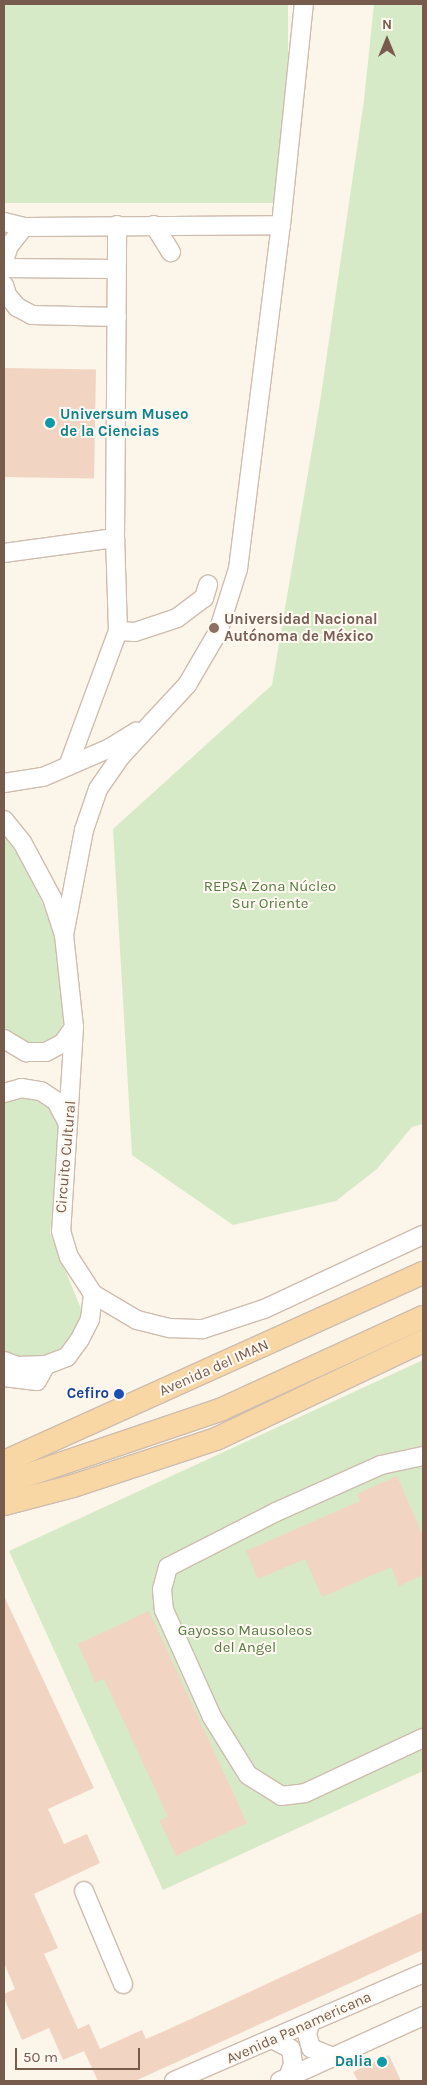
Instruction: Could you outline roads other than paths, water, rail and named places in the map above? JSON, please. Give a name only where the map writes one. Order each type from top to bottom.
[{"type":"main road","name":"Avenida del IMAN","points":[[4,1462],[423,1273]]},
{"type":"main road","points":[[4,1483],[222,1409],[423,1317]]},
{"type":"main road","points":[[4,1504],[73,1486],[216,1439],[423,1341]]},
{"type":"street","points":[[64,936],[84,830],[98,789],[149,724],[187,685],[218,632],[238,569],[281,225],[304,4]]},
{"type":"street","points":[[4,222],[24,227],[281,225]]},
{"type":"street","points":[[68,766],[118,630],[115,538],[117,226]]},
{"type":"street","points":[[154,226],[171,252]]},
{"type":"street","points":[[4,261],[9,246],[24,227]]},
{"type":"street","points":[[4,268],[116,269]]},
{"type":"street","points":[[4,285],[7,295],[17,307],[32,315],[117,316]]},
{"type":"street","points":[[4,553],[115,538]]},
{"type":"street","points":[[118,630],[135,632],[177,618],[204,598],[208,585]]},
{"type":"street","points":[[4,783],[43,777],[110,748],[149,724]]},
{"type":"street","name":"Circuito Cultural","points":[[4,820],[22,842],[52,898],[64,936],[74,1026],[69,1126],[60,1200],[61,1231],[70,1257],[93,1294],[137,1320],[170,1328],[203,1329],[264,1309],[423,1236]]},
{"type":"street","points":[[4,1039],[26,1052],[46,1052],[63,1042],[74,1026]]},
{"type":"street","points":[[4,1093],[26,1088],[49,1095],[62,1109],[69,1126]]},
{"type":"street","points":[[4,1361],[16,1366],[46,1365],[67,1357],[80,1339],[90,1319],[93,1294]]},
{"type":"street","points":[[4,1377],[37,1381],[46,1365]]},
{"type":"street","points":[[423,1456],[381,1465],[276,1512],[168,1567],[162,1589],[164,1610],[212,1718],[248,1775],[281,1796],[305,1793],[423,1738]]},
{"type":"street","points":[[84,1891],[123,1984]]},
{"type":"street","name":"Avenida Panamericana","points":[[174,2081],[274,2040],[423,1973]]},
{"type":"street","points":[[284,2079],[423,2016]]},
{"type":"street","points":[[310,2024],[307,2034],[311,2048],[333,2057]]},
{"type":"street","points":[[274,2040],[291,2049],[293,2064],[284,2079]]},
{"type":"place","name":"Universum Museo de la Ciencias","points":[[50,423]]},
{"type":"place","name":"Universidad Nacional Autónoma de México","points":[[214,628]]},
{"type":"place","name":"Cefiro","points":[[119,1394]]},
{"type":"place","name":"Dalia","points":[[382,2062]]},
{"type":"park label","name":"REPSA Zona Núcleo Sur Oriente","points":[[270,894]]},
{"type":"park label","name":"Gayosso Mausoleos del Angel","points":[[245,1638]]}]
